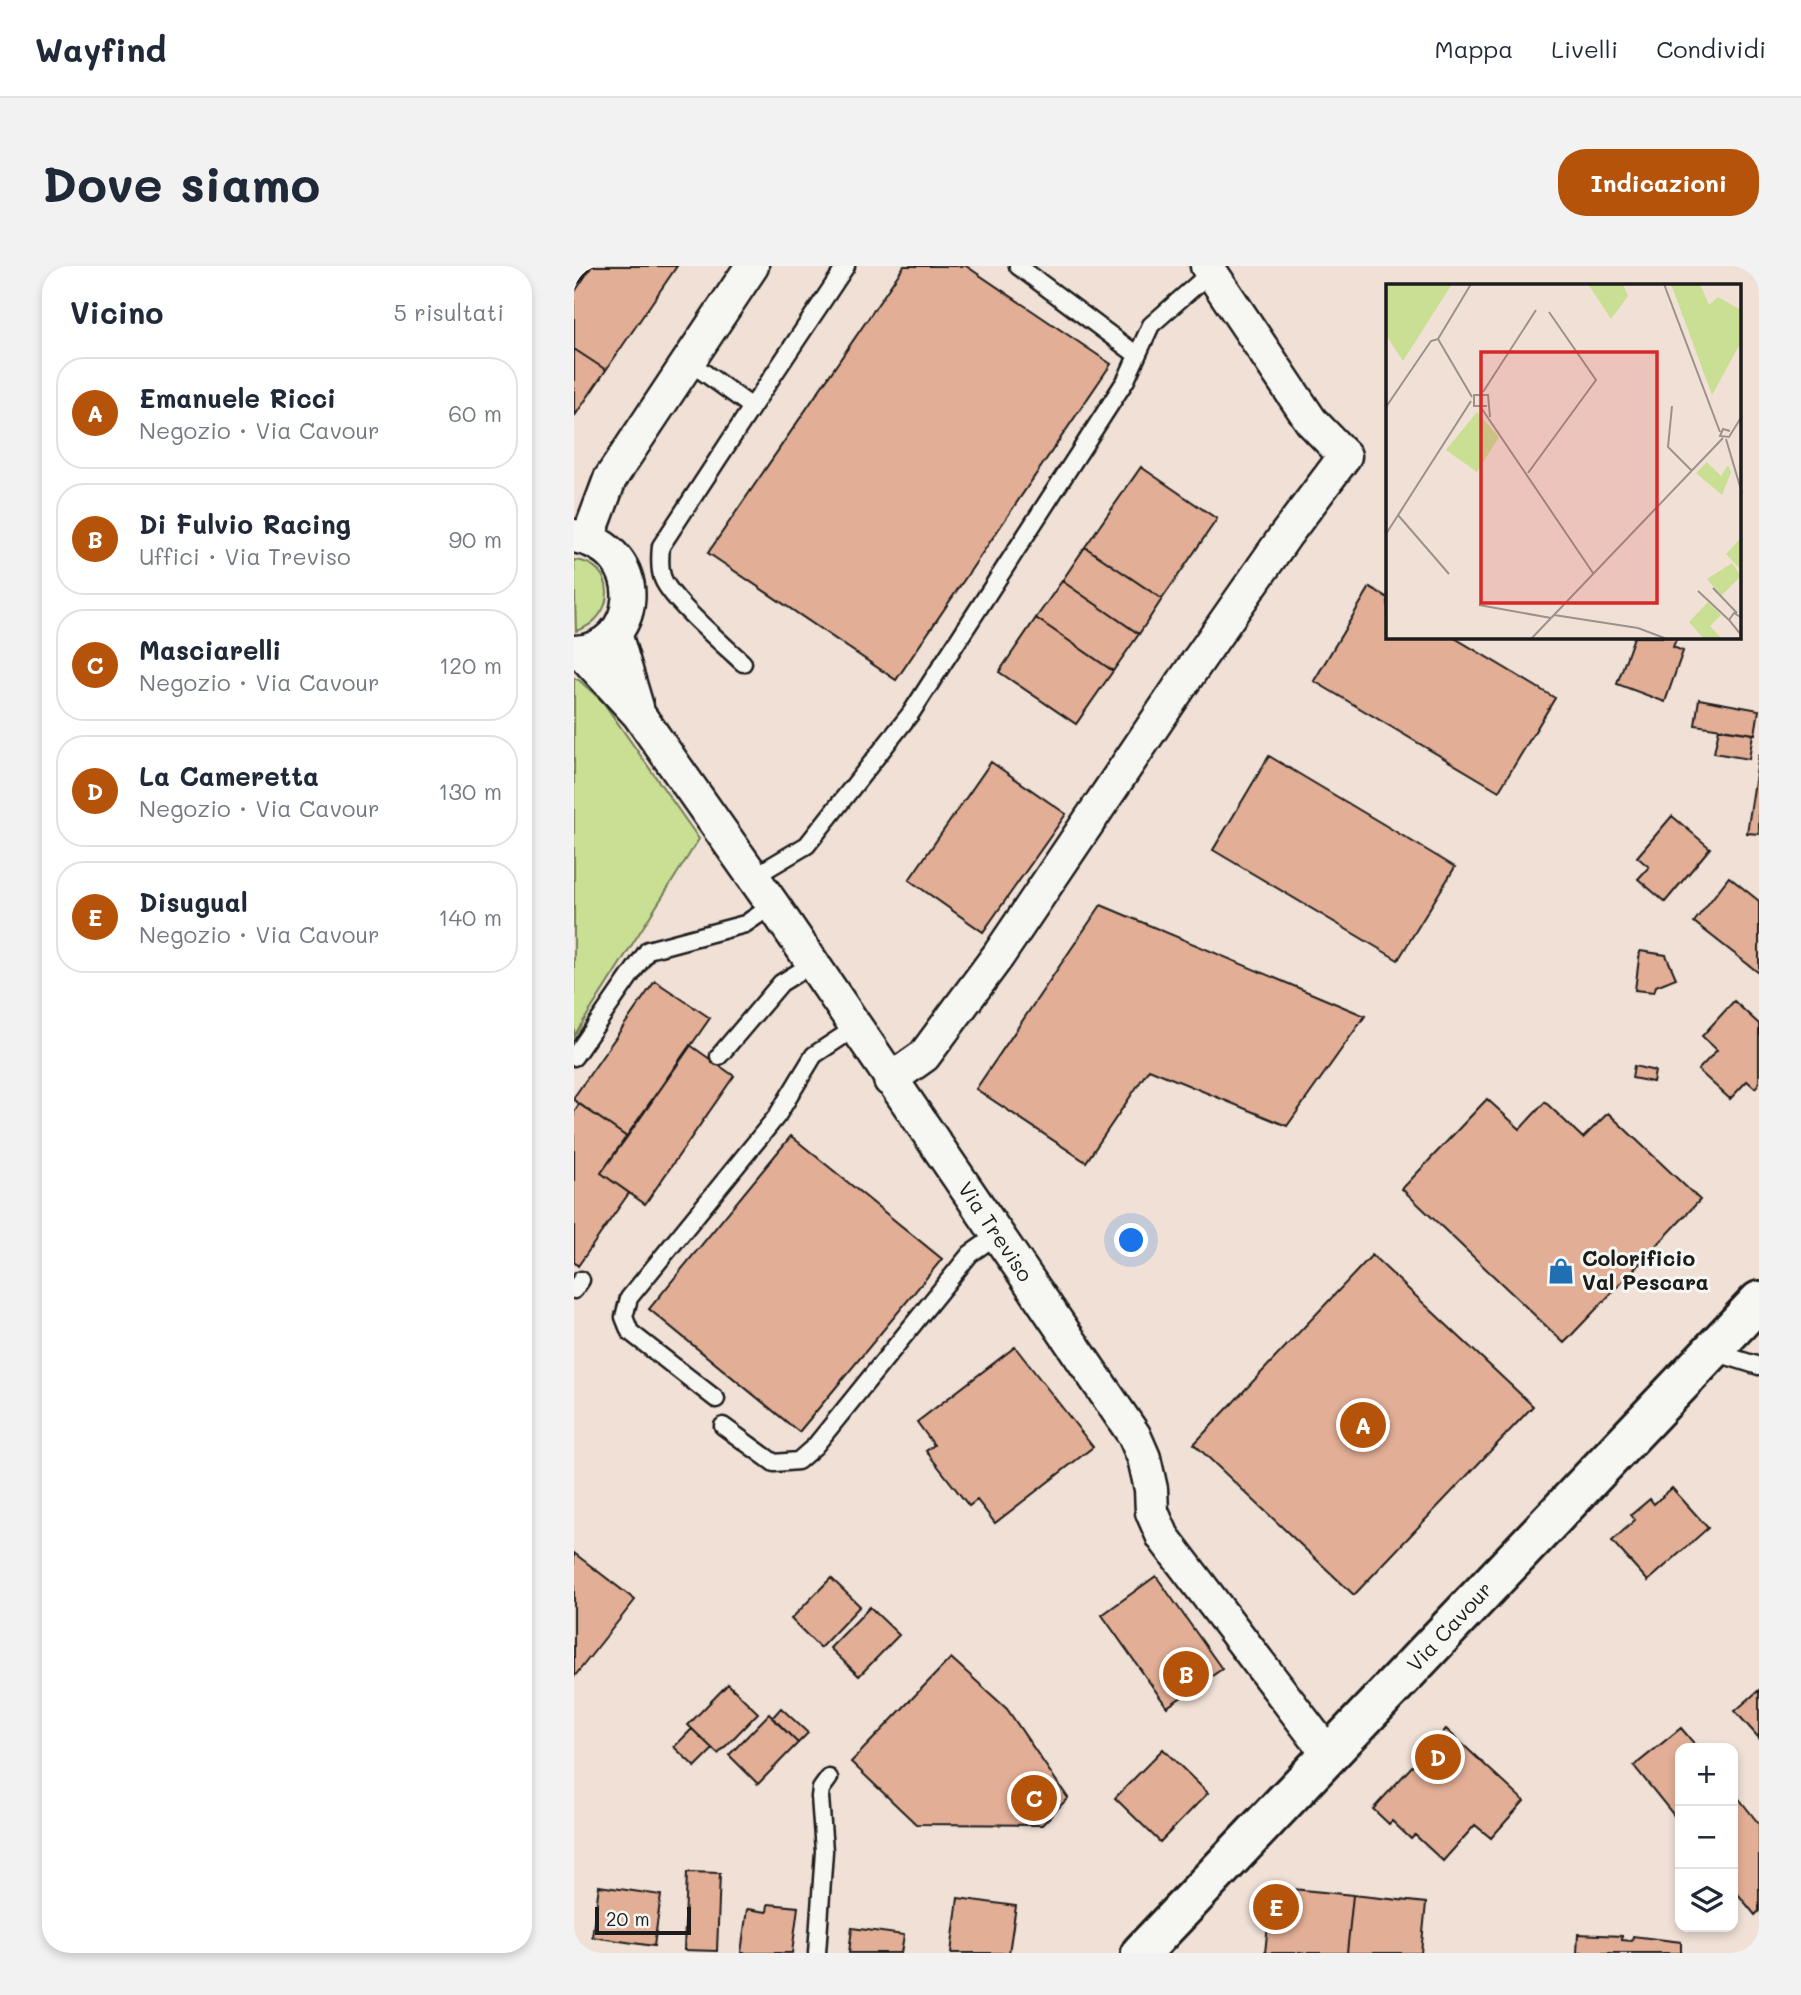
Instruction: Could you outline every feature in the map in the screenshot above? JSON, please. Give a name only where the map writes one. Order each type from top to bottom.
[{"type":"street","points":[[578,652],[599,645],[615,633],[625,617],[629,597],[627,578],[619,561],[605,547],[581,537],[610,479],[752,266]]},
{"type":"street","points":[[891,1080],[924,1056],[998,956],[1179,688],[1285,536],[1345,456],[1311,421],[1209,269]]},
{"type":"street","name":"Via Treviso","points":[[615,633],[639,715]]},
{"type":"street","name":"Via Treviso","points":[[578,652],[639,715],[773,905],[1134,1435],[1144,1458],[1151,1489],[1152,1512],[1163,1537],[1329,1755]]},
{"type":"street","name":"Via Cavour","points":[[1140,1953],[1759,1301]]},
{"type":"lane","points":[[574,274],[579,266]]},
{"type":"lane","points":[[743,663],[675,596],[662,578],[661,546],[846,266]]},
{"type":"lane","points":[[1018,266],[1137,355]]},
{"type":"lane","points":[[753,877],[807,845],[911,712],[1126,380],[1151,325],[1209,269]]},
{"type":"lane","points":[[688,361],[752,407]]},
{"type":"lane","points":[[574,1056],[648,950],[745,924],[773,905]]},
{"type":"lane","points":[[719,1056],[781,983],[812,964]]},
{"type":"lane","points":[[716,1399],[630,1332],[624,1317],[629,1298],[777,1116],[814,1055],[855,1028]]},
{"type":"lane","points":[[723,1426],[774,1463],[798,1461],[815,1446],[970,1254],[997,1235]]},
{"type":"lane","points":[[1712,1352],[1759,1366]]},
{"type":"lane","points":[[817,1953],[824,1851],[820,1797],[821,1789],[829,1778]]},
{"type":"green space","points":[[574,560],[588,563],[598,571],[605,580],[607,592],[599,615],[590,624],[576,631]]},
{"type":"green space","points":[[574,678],[603,702],[699,839],[574,1036]]},
{"type":"building","points":[[592,266],[677,266],[606,370],[574,349],[574,293]]},
{"type":"building","points":[[904,266],[966,266],[1111,364],[896,680],[708,553]]},
{"type":"building","points":[[574,349],[606,370],[574,417]]},
{"type":"building","points":[[1141,467],[1217,519],[1162,599],[1085,547]]},
{"type":"building","points":[[1085,547],[1162,599],[1139,634],[1062,581]]},
{"type":"building","points":[[1062,581],[1139,634],[1113,671],[1036,618]]},
{"type":"building","points":[[1370,587],[1386,597],[1386,639],[1456,639],[1555,698],[1499,791],[1314,681]]},
{"type":"building","points":[[1036,618],[1113,671],[1076,724],[999,672]]},
{"type":"building","points":[[1633,639],[1676,639],[1673,647],[1683,651],[1665,702],[1617,684]]},
{"type":"building","points":[[1699,699],[1759,710],[1755,734],[1695,725]]},
{"type":"building","points":[[1719,729],[1753,734],[1749,759],[1714,753]]},
{"type":"building","points":[[1759,755],[1759,834],[1747,833]]},
{"type":"building","points":[[1269,756],[1455,867],[1398,960],[1213,850]]},
{"type":"building","points":[[991,762],[1066,814],[983,932],[909,880]]},
{"type":"building","points":[[1672,816],[1710,848],[1665,902],[1638,879],[1649,867],[1637,857]]},
{"type":"building","points":[[1729,877],[1759,901],[1759,973],[1694,922]]},
{"type":"building","points":[[1101,905],[1365,1016],[1287,1126],[1149,1069],[1086,1162],[976,1089]]},
{"type":"building","points":[[1640,951],[1666,955],[1676,978],[1656,986],[1654,992],[1635,990]]},
{"type":"building","points":[[655,981],[710,1018],[627,1137],[574,1100],[574,1097]]},
{"type":"building","points":[[1734,1001],[1759,1024],[1759,1083],[1755,1088],[1747,1081],[1730,1099],[1698,1070],[1717,1050],[1702,1036]]},
{"type":"building","points":[[690,1045],[734,1076],[645,1204],[601,1173]]},
{"type":"building","points":[[1634,1066],[1655,1071],[1653,1082],[1632,1078]]},
{"type":"building","name":"Colorificio Val Pescara","points":[[1487,1099],[1520,1129],[1545,1102],[1583,1138],[1608,1113],[1700,1200],[1564,1343],[1402,1189]]},
{"type":"building","points":[[579,1104],[627,1137],[601,1173],[629,1193],[578,1266],[574,1262],[574,1112]]},
{"type":"building","points":[[791,1136],[942,1259],[799,1432],[649,1309]]},
{"type":"building","points":[[1372,1255],[1533,1406],[1354,1595],[1194,1444]]},
{"type":"building","points":[[1015,1347],[1093,1447],[995,1523],[977,1500],[969,1506],[926,1451],[934,1445],[917,1422]]},
{"type":"building","points":[[1672,1488],[1708,1528],[1648,1581],[1612,1541],[1635,1520],[1631,1515],[1650,1499],[1654,1504]]},
{"type":"building","points":[[574,1553],[635,1600],[574,1677]]},
{"type":"building","points":[[1156,1576],[1222,1669],[1167,1707],[1102,1615]]},
{"type":"building","points":[[831,1578],[860,1606],[820,1648],[791,1619]]},
{"type":"building","points":[[870,1607],[899,1635],[859,1676],[830,1648]]},
{"type":"building","points":[[951,1658],[1007,1709],[1068,1798],[1042,1825],[916,1824],[851,1762]]},
{"type":"building","points":[[728,1684],[758,1713],[718,1754],[688,1725]]},
{"type":"building","points":[[1759,1690],[1759,1738],[1735,1711]]},
{"type":"building","points":[[781,1708],[808,1733],[798,1743],[772,1718]]},
{"type":"building","points":[[769,1714],[798,1743],[758,1784],[729,1755]]},
{"type":"building","points":[[1681,1728],[1694,1743],[1675,1743],[1675,1817],[1634,1766]]},
{"type":"building","points":[[692,1729],[713,1749],[695,1767],[674,1747]]},
{"type":"building","points":[[1446,1729],[1524,1801],[1491,1838],[1475,1825],[1443,1861],[1415,1835],[1411,1839],[1392,1821],[1389,1824],[1373,1809]]},
{"type":"building","points":[[1163,1749],[1208,1793],[1160,1842],[1115,1798]]},
{"type":"building","points":[[1738,1797],[1759,1824],[1759,1911],[1755,1915],[1738,1894]]},
{"type":"building","points":[[687,1872],[720,1873],[717,1951],[684,1950]]},
{"type":"building","points":[[599,1886],[661,1895],[654,1946],[592,1937]]},
{"type":"building","points":[[1272,1887],[1353,1895],[1347,1953],[1265,1953]]},
{"type":"building","points":[[1353,1895],[1426,1903],[1421,1953],[1347,1953]]},
{"type":"building","points":[[958,1898],[1016,1906],[1009,1953],[951,1953]]},
{"type":"building","points":[[768,1904],[798,1907],[792,1953],[741,1953],[747,1909],[767,1912]]},
{"type":"building","points":[[852,1928],[904,1935],[901,1953],[849,1953]]},
{"type":"building","points":[[1578,1934],[1622,1936],[1622,1940],[1632,1941],[1633,1936],[1681,1942],[1681,1953],[1577,1953]]},
{"type":"place","name":"Colorificio Val Pescara","points":[[1561,1271]]},
{"type":"place","name":"Emanuele Ricci","points":[[1363,1425]]},
{"type":"place","name":"Di Fulvio Racing","points":[[1186,1674]]},
{"type":"place","name":"La Cameretta","points":[[1438,1757]]},
{"type":"place","name":"Masciarelli","points":[[1034,1798]]},
{"type":"place","name":"Disugual","points":[[1276,1907]]}]
